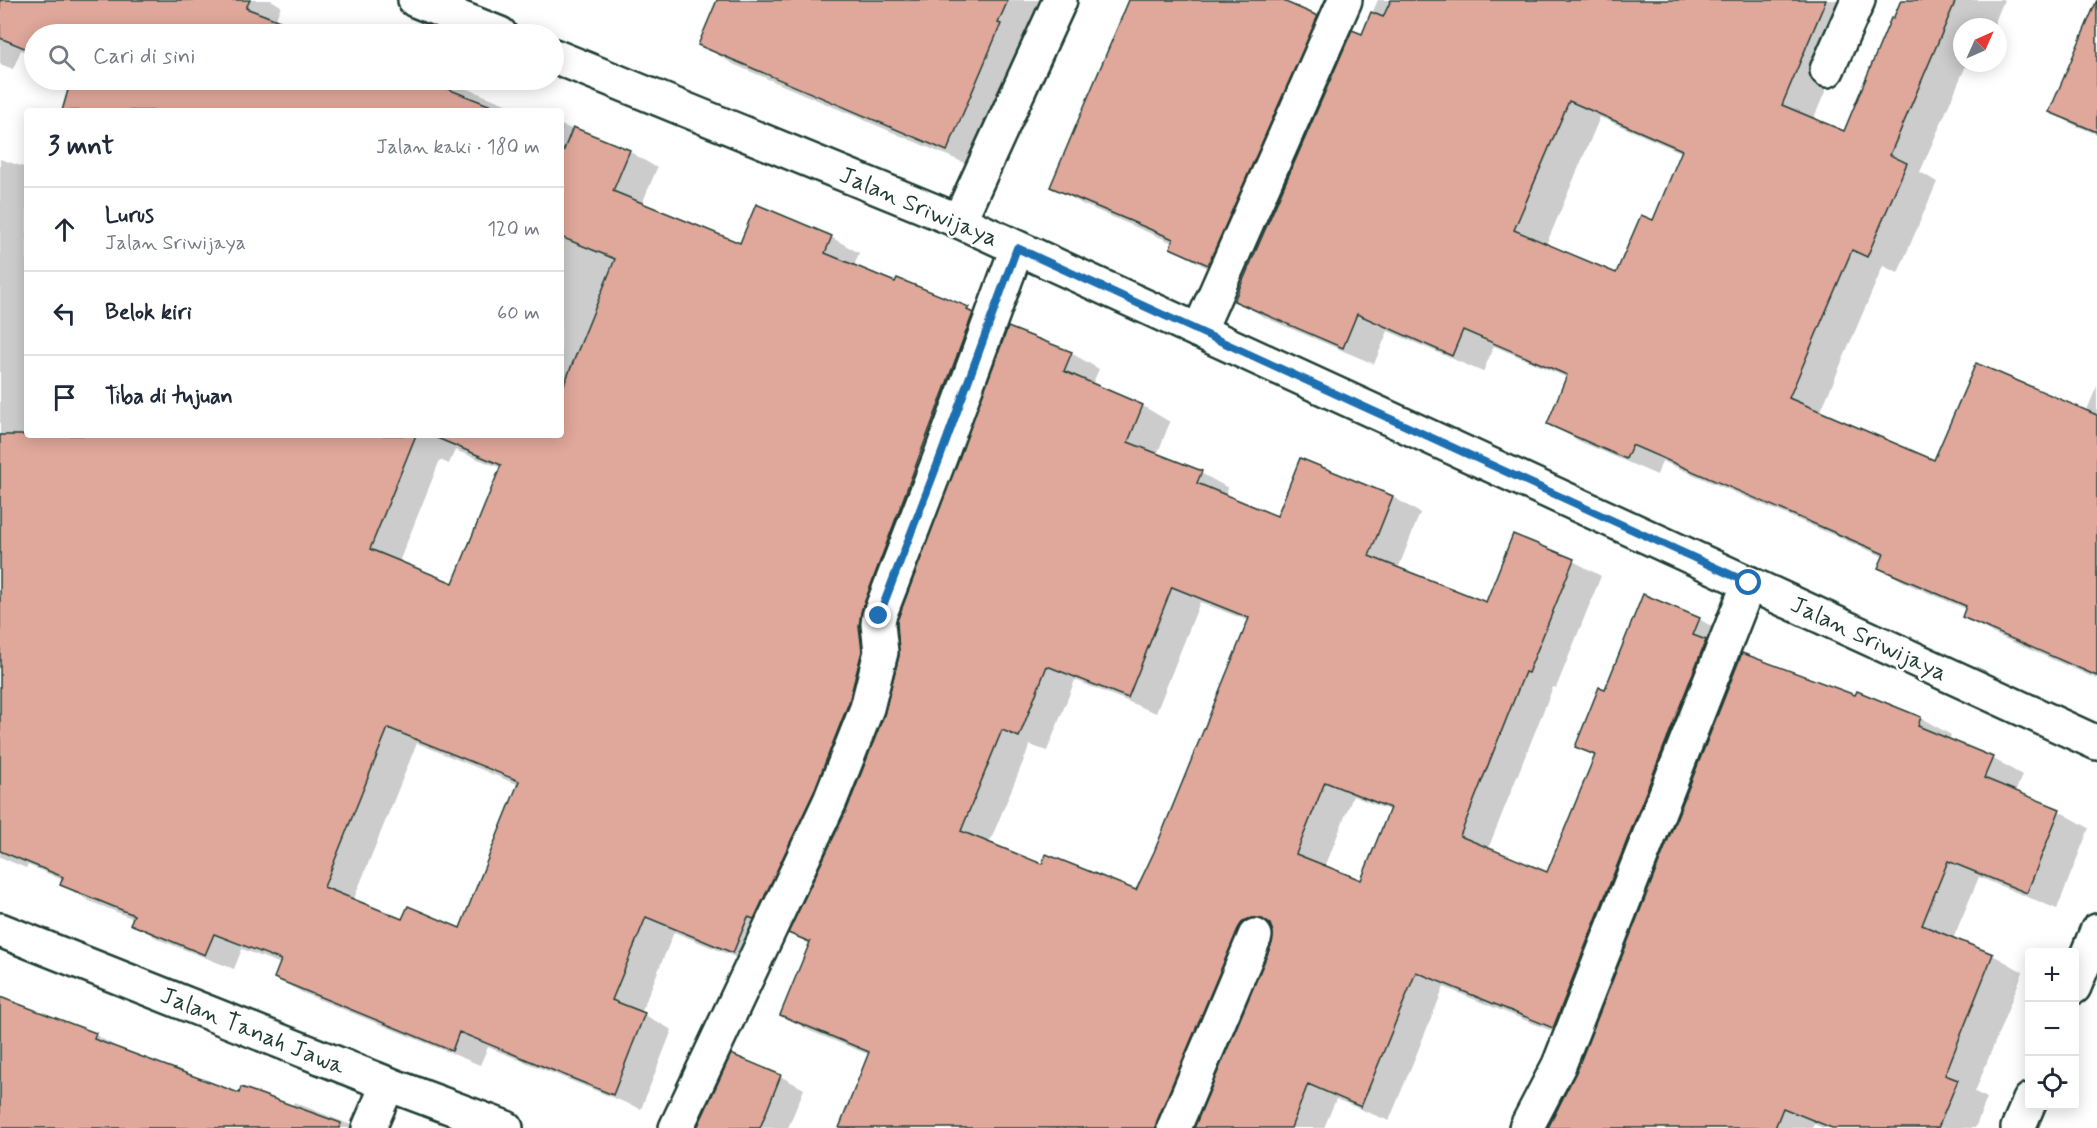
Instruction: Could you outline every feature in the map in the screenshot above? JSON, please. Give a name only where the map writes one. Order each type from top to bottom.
[{"type":"street","points":[[415,0],[475,24]]},
{"type":"street","points":[[959,221],[1060,0]]},
{"type":"street","points":[[1199,331],[1346,0]]},
{"type":"street","points":[[1827,69],[1858,0]]},
{"type":"street","name":"Jalan Sriwijaya","points":[[564,60],[959,221],[2097,743]]},
{"type":"street","points":[[676,1128],[830,801],[867,708],[881,652],[879,616],[1017,248]]},
{"type":"street","points":[[1526,1128],[1559,1065],[1749,583]]},
{"type":"street","name":"Jalan Tanah Jawa","points":[[0,930],[388,1084],[506,1128]]},
{"type":"street","points":[[2079,975],[2097,931]]},
{"type":"street","points":[[1174,1128],[1255,936]]},
{"type":"street","points":[[369,1128],[388,1084]]},
{"type":"street","points":[[2018,1128],[2026,1110]]},
{"type":"building","points":[[0,0],[250,0],[246,8],[287,24],[24,24],[24,48],[0,38]]},
{"type":"building","points":[[717,0],[1008,0],[998,23],[1001,24],[947,151],[698,45]]},
{"type":"building","points":[[1129,0],[1281,0],[1318,16],[1208,265],[1170,248],[1173,239],[1050,187]]},
{"type":"building","points":[[1391,0],[1826,0],[1782,105],[1844,131],[1891,18],[1893,19],[1901,0],[1956,0],[1890,155],[1907,163],[1867,257],[1852,250],[1789,398],[1934,460],[1976,363],[2097,415],[2097,676],[1962,617],[1966,606],[1878,568],[1884,554],[1632,445],[1626,459],[1547,424],[1567,375],[1463,330],[1452,356],[1357,314],[1343,348],[1234,301],[1352,30],[1362,34],[1371,12],[1383,17]],"holes":[[[1569,101],[1682,150],[1653,220],[1641,215],[1616,273],[1514,230]]]},
{"type":"building","points":[[2097,0],[2097,132],[2049,112]]},
{"type":"building","points":[[68,90],[451,90],[496,108],[63,108]]},
{"type":"building","points":[[573,127],[630,150],[613,191],[740,243],[756,204],[832,236],[825,253],[895,282],[897,278],[969,307],[967,310],[973,313],[862,609],[859,626],[862,651],[849,702],[813,794],[754,919],[748,917],[733,953],[646,917],[612,1000],[645,1013],[613,1095],[459,1032],[452,1051],[274,978],[281,960],[214,934],[205,955],[130,924],[134,915],[60,885],[63,877],[0,851],[0,435],[24,435],[24,438],[415,438],[370,549],[453,583],[501,465],[437,438],[564,438],[564,385],[615,259],[564,238],[564,150]],"holes":[[[388,728],[519,781],[460,928],[408,906],[402,919],[324,887]]]},
{"type":"building","points":[[1008,327],[1072,352],[1064,371],[1143,405],[1128,442],[1202,471],[1197,483],[1277,516],[1300,458],[1393,496],[1369,556],[1486,602],[1513,534],[1574,559],[1528,673],[1525,672],[1460,836],[1547,872],[1595,755],[1575,747],[1599,687],[1605,689],[1643,594],[1700,618],[1693,635],[1706,640],[1553,1028],[1416,972],[1361,1107],[1308,1084],[1291,1128],[1194,1128],[1272,943],[1273,933],[1270,924],[1262,919],[1252,918],[1243,921],[1238,929],[1156,1128],[839,1128],[869,1052],[780,1015],[810,942],[788,933],[847,809],[884,715],[899,656],[897,621]],"holes":[[[1172,587],[1249,618],[1154,852],[1136,890],[1046,854],[1042,864],[961,831],[1002,730],[1019,737],[1047,666],[1128,698]],[[1325,782],[1390,808],[1361,880],[1296,854]]]},
{"type":"building","points":[[1742,653],[1855,695],[1857,691],[1921,717],[1918,726],[1993,757],[1984,778],[2060,809],[2027,893],[1948,861],[1922,925],[1993,954],[1945,1075],[1958,1080],[1938,1128],[1832,1128],[1783,1108],[1775,1128],[1548,1128],[1576,1072]]},
{"type":"building","points":[[0,997],[96,1033],[94,1039],[239,1093],[241,1087],[341,1123],[340,1128],[0,1128]]},
{"type":"building","points":[[731,1054],[781,1075],[760,1128],[697,1128]]},
{"type":"route","points":[[879,616],[1017,248],[1749,583]]}]
